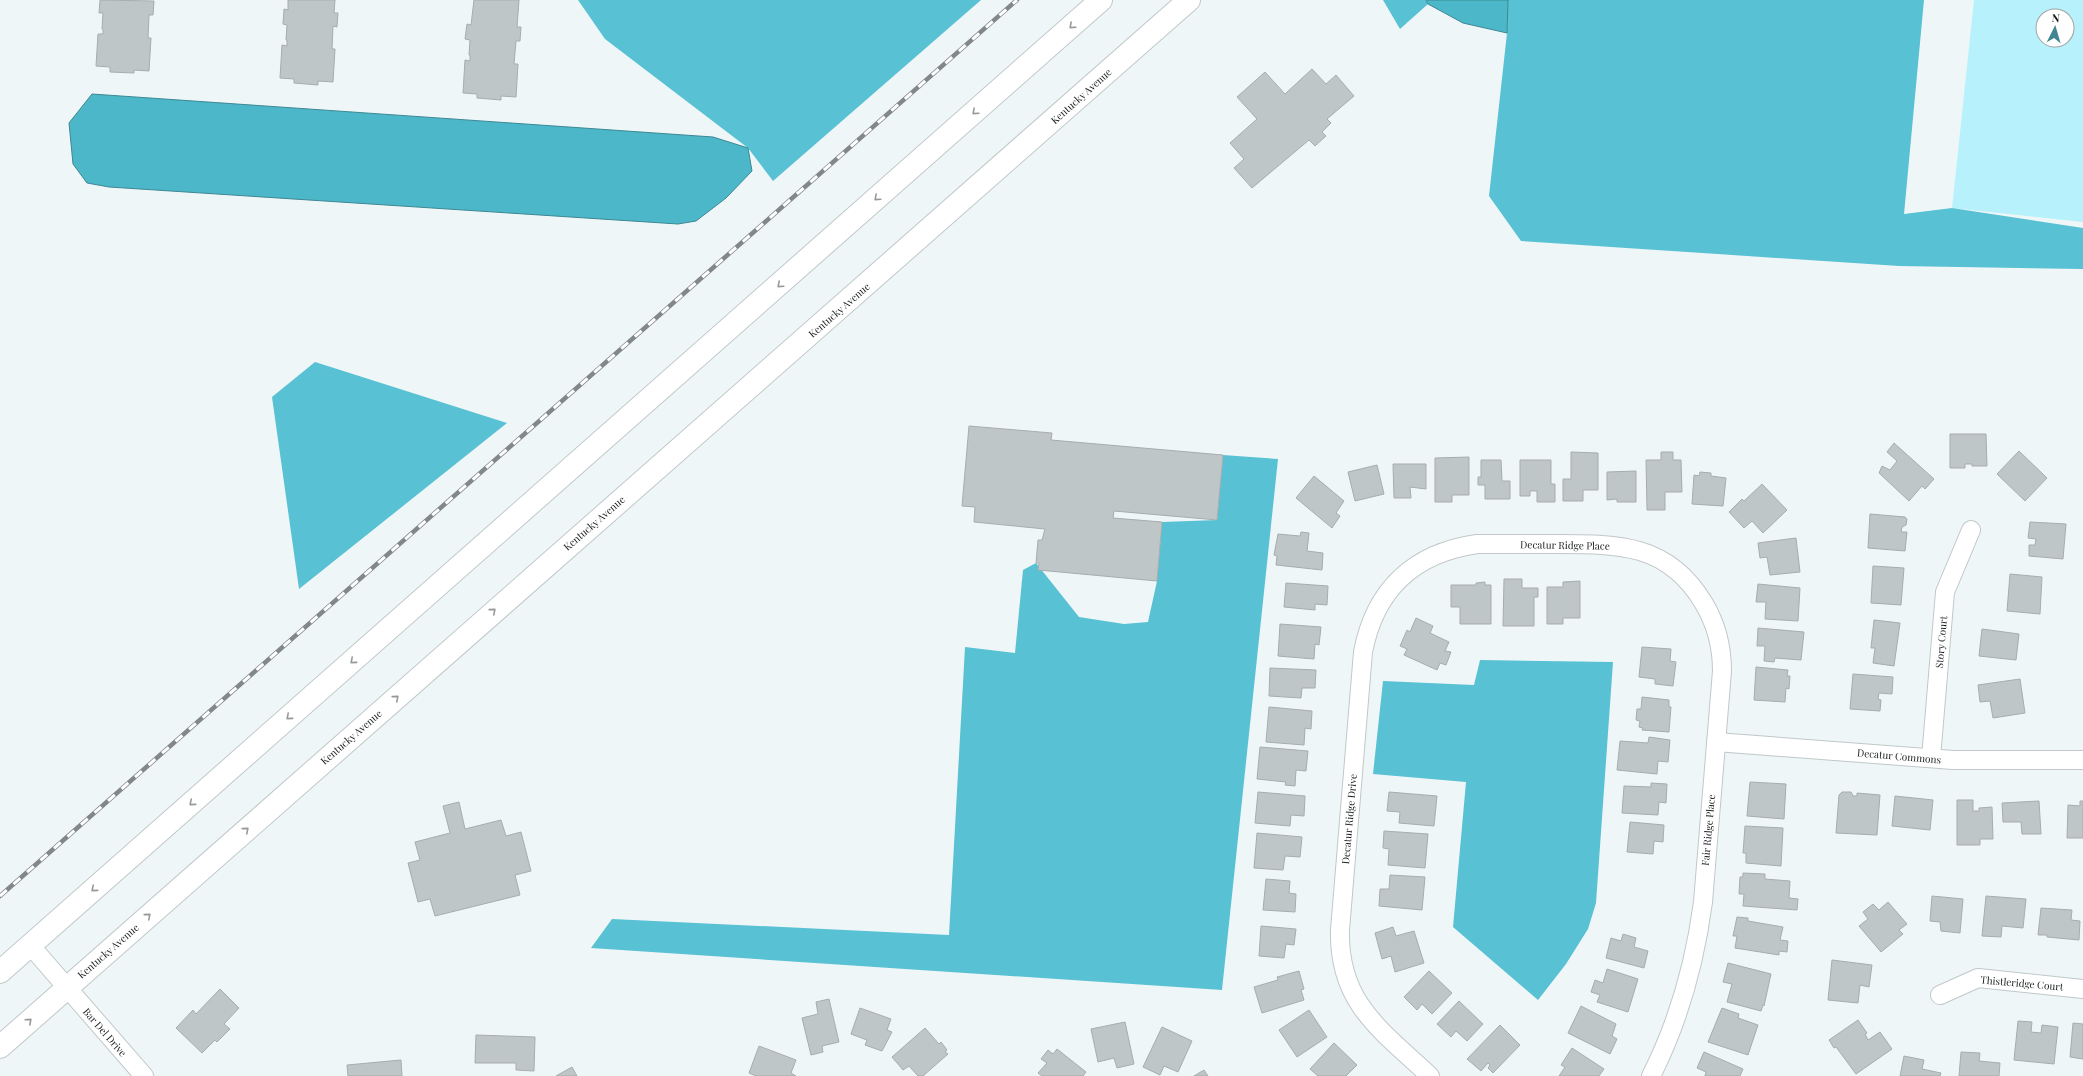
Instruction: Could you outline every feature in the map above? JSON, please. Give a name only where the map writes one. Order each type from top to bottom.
[{"type":"main road","points":[[0,972],[1101,0]]},
{"type":"main road","name":"Kentucky Avenue","points":[[0,1047],[1189,0]]},
{"type":"street","name":"Story Court","points":[[1931,758],[1945,592],[1971,530]]},
{"type":"street","name":"Decatur Ridge Place","points":[[1431,557],[1460,546],[1477,544],[1599,544],[1623,546],[1660,559],[1690,583]]},
{"type":"street","name":"Decatur Ridge Drive","points":[[1430,1076],[1364,1012],[1347,979],[1340,945],[1366,638],[1372,620],[1382,601],[1398,580],[1419,563],[1431,557]]},
{"type":"street","name":"Fair Ridge Place","points":[[1651,1076],[1678,1013],[1698,935],[1722,671],[1720,645],[1709,612],[1690,583]]},
{"type":"street","name":"Decatur Commons","points":[[1716,742],[1975,761],[2083,760]]},
{"type":"street","points":[[30,945],[66,988]]},
{"type":"street","name":"Thistleridge Court","points":[[1940,995],[1978,978],[2083,989]]},
{"type":"street","name":"Bar Del Drive","points":[[66,988],[144,1076]]},
{"type":"shaded area","points":[[578,0],[981,0],[773,181],[748,148],[605,39]]},
{"type":"shaded area","points":[[1383,0],[1426,0],[1428,4],[1400,29]]},
{"type":"shaded area","points":[[1426,0],[1508,0],[1507,33],[1463,23],[1428,4]]},
{"type":"shaded area","points":[[1508,0],[1924,0],[1904,214],[1952,208],[2083,228],[2083,269],[1899,266],[1521,241],[1489,196],[1507,33]]},
{"type":"shaded area","points":[[1974,0],[2083,0],[2083,222],[1952,208]]},
{"type":"shaded area","points":[[92,94],[713,137],[748,148],[752,171],[726,198],[696,221],[678,224],[109,187],[87,183],[73,164],[69,123]]},
{"type":"shaded area","points":[[315,362],[507,423],[299,589],[272,397]]},
{"type":"shaded area","points":[[1223,455],[1278,459],[1222,990],[591,948],[612,919],[949,935],[965,647],[1015,653],[1023,570],[1036,563],[1079,617],[1124,624],[1148,622],[1157,581],[1162,522],[1217,520]]},
{"type":"shaded area","points":[[1480,660],[1613,662],[1596,903],[1588,929],[1566,964],[1538,1000],[1453,927],[1466,782],[1373,774],[1383,681],[1474,685]]},
{"type":"building","points":[[100,0],[154,1],[153,15],[149,15],[148,38],[151,38],[149,71],[134,70],[134,73],[110,72],[110,67],[96,66],[98,34],[103,34],[103,13],[99,13]]},
{"type":"building","points":[[288,0],[335,0],[334,13],[338,13],[337,27],[333,26],[332,49],[335,49],[333,82],[318,81],[318,85],[294,83],[294,79],[280,78],[282,45],[287,46],[287,25],[283,24],[284,9],[288,10]]},
{"type":"building","points":[[474,0],[519,0],[517,27],[521,27],[520,41],[516,41],[514,64],[518,64],[516,97],[501,96],[501,100],[477,98],[477,94],[463,93],[465,60],[470,61],[470,40],[465,39],[467,24],[471,25]]},
{"type":"building","points":[[1312,69],[1326,84],[1336,75],[1354,96],[1327,119],[1331,123],[1322,132],[1326,136],[1315,146],[1309,140],[1252,188],[1234,168],[1244,159],[1230,143],[1257,119],[1237,97],[1265,72],[1285,94]]},
{"type":"building","points":[[969,426],[1052,433],[1051,440],[1223,455],[1217,520],[1114,511],[1113,518],[1162,522],[1157,581],[1038,570],[1039,563],[1036,563],[1038,540],[1042,540],[1045,529],[974,522],[975,507],[962,506]]},
{"type":"building","points":[[1950,434],[1986,434],[1987,466],[1972,466],[1972,464],[1965,464],[1965,468],[1950,468]]},
{"type":"building","points":[[1894,443],[1934,479],[1925,489],[1922,486],[1909,501],[1879,473],[1882,466],[1890,470],[1897,461],[1887,452]]},
{"type":"building","points":[[2019,451],[2047,478],[2025,501],[1997,474]]},
{"type":"building","points":[[1571,452],[1598,453],[1598,490],[1583,490],[1583,501],[1563,501],[1563,479],[1571,479]]},
{"type":"building","points":[[1661,452],[1673,452],[1673,460],[1681,460],[1682,492],[1665,492],[1665,510],[1647,510],[1646,460],[1661,460]]},
{"type":"building","points":[[1469,457],[1469,495],[1452,495],[1452,502],[1435,502],[1435,458]]},
{"type":"building","points":[[1481,460],[1501,460],[1502,481],[1510,481],[1510,499],[1485,499],[1485,485],[1478,485],[1478,477],[1481,477]]},
{"type":"building","points":[[1520,460],[1551,460],[1551,484],[1555,484],[1555,502],[1537,502],[1537,491],[1530,491],[1530,496],[1520,496]]},
{"type":"building","points":[[1393,464],[1426,464],[1426,489],[1410,487],[1411,498],[1394,498]]},
{"type":"building","points":[[1377,465],[1384,494],[1355,501],[1348,472]]},
{"type":"building","points":[[1636,471],[1636,502],[1617,502],[1617,499],[1607,500],[1607,472]]},
{"type":"building","points":[[1700,472],[1711,473],[1711,476],[1726,478],[1723,506],[1692,504],[1694,475],[1699,476]]},
{"type":"building","points":[[1314,476],[1344,501],[1336,513],[1340,516],[1332,528],[1296,498]]},
{"type":"building","points":[[1762,484],[1787,510],[1763,533],[1752,521],[1744,528],[1729,512],[1742,499],[1744,501]]},
{"type":"building","points":[[1870,514],[1905,517],[1907,519],[1906,525],[1902,527],[1901,532],[1907,532],[1905,551],[1868,548]]},
{"type":"building","points":[[2030,522],[2066,524],[2063,559],[2029,556],[2029,545],[2035,545],[2036,539],[2028,538]]},
{"type":"building","points":[[1301,532],[1309,533],[1307,551],[1323,553],[1322,570],[1276,565],[1277,556],[1274,555],[1278,534],[1300,536]]},
{"type":"building","points":[[1796,538],[1800,572],[1770,575],[1767,557],[1760,558],[1758,543]]},
{"type":"building","points":[[1873,566],[1904,568],[1901,605],[1871,603]]},
{"type":"building","points":[[2010,574],[2042,577],[2040,614],[2007,611]]},
{"type":"building","points":[[1504,579],[1522,579],[1522,588],[1538,588],[1538,597],[1534,597],[1534,626],[1503,626]]},
{"type":"building","points":[[1580,581],[1580,618],[1563,618],[1563,624],[1547,624],[1547,587],[1563,587],[1563,582]]},
{"type":"building","points":[[1485,582],[1485,585],[1491,585],[1491,624],[1460,624],[1460,607],[1451,607],[1451,585],[1476,585],[1476,583]]},
{"type":"building","points":[[1286,583],[1328,586],[1327,605],[1315,604],[1315,610],[1284,607]]},
{"type":"building","points":[[1758,584],[1800,588],[1798,621],[1765,619],[1766,602],[1756,602]]},
{"type":"building","points":[[1416,618],[1433,626],[1430,633],[1449,642],[1445,651],[1451,652],[1446,665],[1440,663],[1437,670],[1404,655],[1407,649],[1400,646],[1407,630],[1410,632]]},
{"type":"building","points":[[1874,620],[1900,623],[1894,666],[1873,663],[1875,648],[1871,648]]},
{"type":"building","points":[[1280,624],[1321,627],[1319,645],[1315,644],[1314,659],[1278,656]]},
{"type":"building","points":[[1758,628],[1804,632],[1801,660],[1775,658],[1774,662],[1764,661],[1765,646],[1757,646]]},
{"type":"building","points":[[1982,629],[2019,634],[2016,660],[1979,656]]},
{"type":"building","points":[[1642,647],[1671,649],[1670,661],[1676,662],[1673,686],[1655,684],[1655,679],[1639,677]]},
{"type":"building","points":[[1756,667],[1788,670],[1787,676],[1790,676],[1789,689],[1786,688],[1785,702],[1754,700]]},
{"type":"building","points":[[1270,668],[1316,670],[1315,688],[1302,688],[1301,698],[1269,696]]},
{"type":"building","points":[[1853,674],[1893,677],[1892,694],[1879,693],[1878,699],[1881,700],[1880,711],[1850,709]]},
{"type":"building","points":[[2020,679],[2025,713],[1993,718],[1990,701],[1980,702],[1978,685]]},
{"type":"building","points":[[1642,697],[1669,700],[1669,707],[1671,707],[1669,732],[1642,730],[1643,728],[1639,727],[1640,721],[1636,720],[1637,709],[1641,709]]},
{"type":"building","points":[[1269,707],[1312,711],[1311,729],[1305,728],[1304,745],[1266,742]]},
{"type":"building","points":[[1649,737],[1670,740],[1668,762],[1658,761],[1657,774],[1617,770],[1620,741],[1648,743]]},
{"type":"building","points":[[1260,747],[1308,751],[1306,771],[1296,770],[1295,786],[1285,785],[1286,782],[1257,779]]},
{"type":"building","points":[[1750,782],[1786,784],[1784,819],[1747,816]]},
{"type":"building","points":[[1651,783],[1667,784],[1666,803],[1659,802],[1658,815],[1622,813],[1624,786],[1651,787]]},
{"type":"building","points":[[1258,792],[1305,796],[1304,816],[1291,815],[1290,826],[1255,823]]},
{"type":"building","points":[[1389,792],[1437,796],[1434,826],[1399,823],[1400,812],[1387,811]]},
{"type":"building","points":[[1842,792],[1851,792],[1853,796],[1857,796],[1857,793],[1880,795],[1877,835],[1836,833],[1839,795]]},
{"type":"building","points":[[1895,796],[1933,800],[1930,830],[1892,826]]},
{"type":"building","points":[[1957,800],[1973,800],[1973,811],[1979,811],[1979,808],[1992,807],[1993,839],[1980,839],[1980,845],[1957,845]]},
{"type":"building","points":[[2039,801],[2041,834],[2022,834],[2021,822],[2003,822],[2002,803]]},
{"type":"building","points":[[2080,801],[2083,801],[2083,838],[2067,838],[2068,805],[2080,806]]},
{"type":"building","points":[[459,802],[465,829],[501,820],[506,836],[521,832],[531,871],[515,875],[520,895],[435,916],[430,899],[418,902],[408,863],[420,860],[415,842],[450,833],[443,806]]},
{"type":"building","points":[[1630,822],[1664,825],[1663,842],[1654,841],[1653,854],[1627,852]]},
{"type":"building","points":[[1745,826],[1783,828],[1781,866],[1746,863],[1746,853],[1743,853]]},
{"type":"building","points":[[1384,831],[1428,834],[1425,868],[1388,865],[1389,849],[1383,848]]},
{"type":"building","points":[[1257,833],[1302,837],[1300,857],[1285,856],[1283,870],[1254,868]]},
{"type":"building","points":[[1743,873],[1765,874],[1765,879],[1790,881],[1789,898],[1798,899],[1797,910],[1743,906],[1744,894],[1739,894],[1740,877],[1743,877]]},
{"type":"building","points":[[1390,875],[1425,877],[1422,910],[1379,906],[1380,889],[1389,889]]},
{"type":"building","points":[[1266,879],[1290,881],[1289,893],[1296,894],[1295,912],[1263,910]]},
{"type":"building","points":[[1932,896],[1963,899],[1960,933],[1941,931],[1940,922],[1930,921]]},
{"type":"building","points":[[1986,896],[2026,899],[2023,928],[2002,926],[2001,937],[1982,936]]},
{"type":"building","points":[[1888,902],[1907,924],[1899,930],[1903,934],[1881,952],[1859,926],[1868,919],[1863,912],[1873,904],[1879,910]]},
{"type":"building","points":[[2041,908],[2072,910],[2071,920],[2080,921],[2079,940],[2038,935]]},
{"type":"building","points":[[1737,917],[1748,918],[1748,921],[1783,927],[1780,940],[1788,941],[1787,952],[1779,951],[1779,955],[1735,948],[1737,936],[1733,936]]},
{"type":"building","points":[[1261,926],[1296,929],[1294,945],[1286,944],[1284,958],[1259,956]]},
{"type":"building","points":[[1393,927],[1396,936],[1414,931],[1424,963],[1395,972],[1391,956],[1382,959],[1375,933]]},
{"type":"building","points":[[1623,934],[1636,938],[1634,947],[1648,951],[1644,968],[1606,958],[1611,938],[1621,941]]},
{"type":"building","points":[[1832,960],[1872,965],[1869,987],[1860,985],[1858,1003],[1828,1000]]},
{"type":"building","points":[[1728,963],[1771,974],[1764,1006],[1763,1005],[1761,1011],[1727,1002],[1732,984],[1723,982]]},
{"type":"building","points":[[1607,969],[1638,979],[1628,1012],[1597,1002],[1600,995],[1591,992],[1595,980],[1603,983]]},
{"type":"building","points":[[1299,971],[1304,989],[1301,990],[1304,1000],[1262,1013],[1254,987],[1278,980],[1277,977]]},
{"type":"building","points":[[1429,971],[1452,993],[1432,1014],[1422,1004],[1417,1010],[1404,997]]},
{"type":"building","points":[[220,989],[239,1008],[224,1024],[230,1029],[217,1042],[215,1040],[202,1053],[176,1028],[193,1010],[196,1014]]},
{"type":"building","points":[[829,999],[839,1042],[822,1046],[823,1052],[811,1055],[802,1018],[818,1014],[816,1002]]},
{"type":"building","points":[[1459,1001],[1483,1024],[1467,1041],[1456,1031],[1451,1037],[1437,1024]]},
{"type":"building","points":[[1581,1006],[1616,1024],[1612,1036],[1617,1039],[1610,1054],[1568,1033]]},
{"type":"building","points":[[860,1008],[891,1019],[887,1030],[892,1032],[882,1051],[865,1045],[867,1040],[851,1034]]},
{"type":"building","points":[[1722,1008],[1739,1014],[1738,1018],[1758,1025],[1748,1055],[1708,1042]]},
{"type":"building","points":[[1309,1010],[1327,1037],[1297,1057],[1279,1030]]},
{"type":"building","points":[[1858,1020],[1867,1033],[1865,1034],[1868,1040],[1880,1032],[1892,1049],[1856,1074],[1829,1040]]},
{"type":"building","points":[[2018,1021],[2032,1022],[2031,1032],[2041,1033],[2042,1025],[2058,1027],[2054,1064],[2014,1060]]},
{"type":"building","points":[[1125,1022],[1134,1064],[1117,1068],[1114,1058],[1098,1062],[1091,1029]]},
{"type":"building","points":[[2073,1023],[2083,1024],[2083,1059],[2070,1057]]},
{"type":"building","points":[[1500,1025],[1520,1045],[1493,1073],[1488,1068],[1490,1065],[1488,1063],[1481,1071],[1467,1059]]},
{"type":"building","points":[[1162,1027],[1192,1041],[1178,1072],[1164,1066],[1160,1075],[1143,1067]]},
{"type":"building","points":[[925,1028],[939,1044],[941,1042],[947,1050],[945,1052],[948,1054],[923,1076],[918,1076],[909,1066],[903,1070],[892,1057]]},
{"type":"building","points":[[476,1035],[535,1037],[534,1071],[516,1070],[516,1063],[475,1063]]},
{"type":"building","points":[[1334,1043],[1357,1065],[1346,1076],[1318,1076],[1310,1069]]},
{"type":"building","points":[[759,1046],[796,1060],[791,1073],[796,1076],[756,1076],[749,1073]]},
{"type":"building","points":[[1572,1048],[1604,1069],[1599,1076],[1559,1076],[1565,1067],[1561,1065]]},
{"type":"building","points":[[1057,1049],[1086,1072],[1083,1076],[1042,1076],[1038,1073],[1047,1063],[1041,1059],[1048,1050],[1053,1054]]},
{"type":"building","points":[[1704,1052],[1743,1069],[1740,1076],[1705,1076],[1706,1072],[1697,1068]]},
{"type":"building","points":[[1961,1052],[1980,1053],[1979,1061],[2000,1063],[1999,1076],[1959,1076]]},
{"type":"building","points":[[1904,1056],[1924,1060],[1922,1069],[1941,1073],[1940,1076],[1900,1076]]},
{"type":"building","points":[[401,1060],[402,1076],[348,1076],[347,1065]]},
{"type":"building","points":[[572,1067],[577,1076],[556,1076]]},
{"type":"building","points":[[1204,1070],[1208,1076],[1194,1076]]},
{"type":"railway","points":[[0,896],[1017,0]]}]
